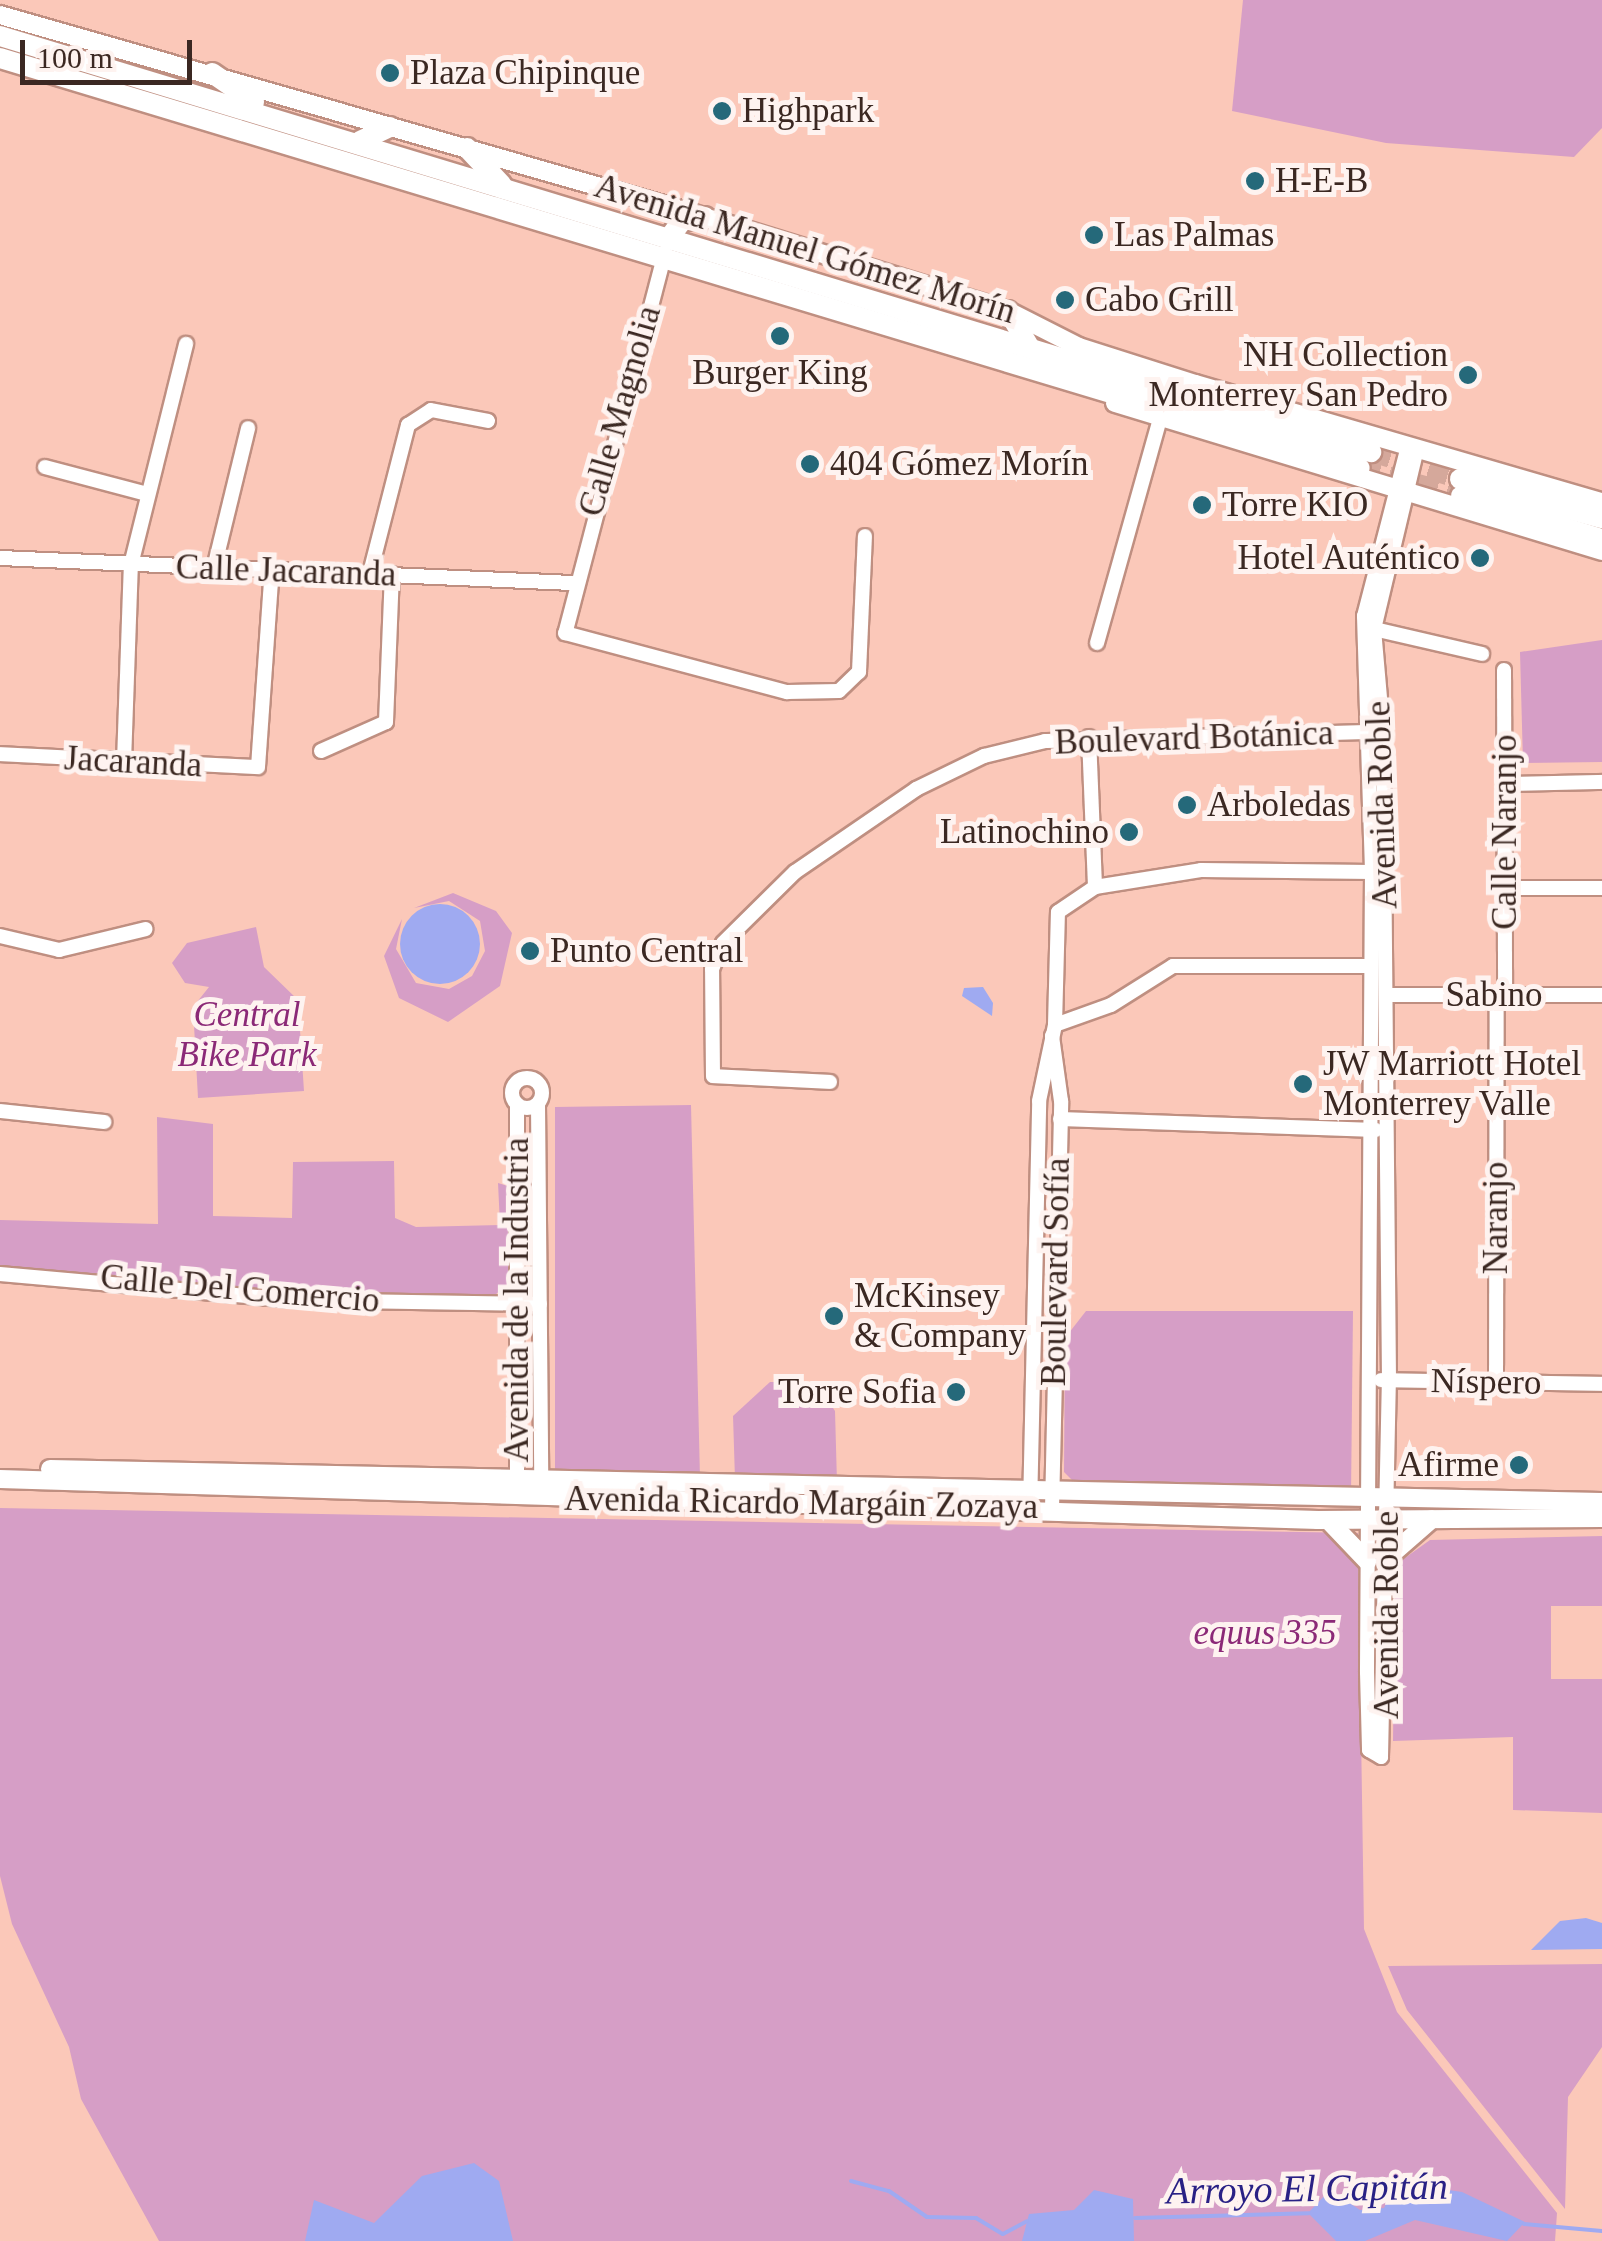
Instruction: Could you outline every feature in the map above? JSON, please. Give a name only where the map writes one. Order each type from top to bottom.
[{"type":"main road","name":"Avenida Manuel Gómez Morín","points":[[0,36],[503,185],[666,247],[1067,378],[1360,458]]},
{"type":"main road","name":"Avenida Manuel Gómez Morín","points":[[0,58],[1030,348],[1360,458]]},
{"type":"main road","points":[[212,73],[271,116]]},
{"type":"main road","points":[[360,141],[390,127]]},
{"type":"main road","points":[[467,148],[503,185]]},
{"type":"main road","points":[[666,247],[682,221],[705,217]]},
{"type":"main road","points":[[1008,311],[1030,348]]},
{"type":"main road","name":"Avenida Manuel Gómez Morín","points":[[1464,487],[1602,518]]},
{"type":"main road","name":"Avenida Manuel Gómez Morín","points":[[1464,487],[1602,539]]},
{"type":"street","name":"Avenida Manuel Gómez Morín","points":[[0,15],[705,217],[1008,311],[1079,348],[1360,458],[1402,493],[1464,487],[1602,502]]},
{"type":"street","name":"Calle Magnolia","points":[[666,247],[561,624],[575,640],[787,692],[826,694],[858,672],[865,536]]},
{"type":"street","points":[[124,762],[131,565],[186,344]]},
{"type":"street","name":"Avenida Manuel Gómez Morín","points":[[1067,378],[1160,419],[1360,458],[1412,448],[1464,487],[1602,551]]},
{"type":"street","points":[[370,573],[408,425],[431,410],[488,421]]},
{"type":"street","points":[[1097,644],[1160,419]]},
{"type":"street","points":[[214,568],[248,428]]},
{"type":"street","name":"Avenida Roble","points":[[1377,1511],[1370,1380],[1371,1129],[1378,1108],[1386,994],[1374,629],[1412,448]]},
{"type":"street","points":[[45,467],[147,494]]},
{"type":"street","name":"Avenida Roble","points":[[1378,1108],[1372,966],[1376,732],[1365,608],[1402,493]]},
{"type":"street","name":"Calle Jacaranda","points":[[0,558],[572,583]]},
{"type":"street","name":"Jacaranda","points":[[0,754],[252,769],[262,760],[272,569]]},
{"type":"street","points":[[321,751],[386,722],[392,574]]},
{"type":"street","points":[[1374,629],[1482,654]]},
{"type":"street","name":"Calle Naranjo","points":[[1501,995],[1506,784],[1504,670]]},
{"type":"street","name":"Boulevard Botánica","points":[[830,1082],[713,1076],[712,968],[723,943],[795,872],[916,789],[984,756],[1089,737],[1376,732]]},
{"type":"street","points":[[1089,737],[1088,890],[1201,870],[1372,872]]},
{"type":"street","points":[[1506,784],[1602,782]]},
{"type":"street","points":[[1505,888],[1602,888]]},
{"type":"street","name":"Boulevard Sofía","points":[[1052,1500],[1060,1119],[1054,1030],[1058,912],[1088,890]]},
{"type":"street","points":[[0,936],[60,950],[146,929]]},
{"type":"street","points":[[1054,1030],[1111,1005],[1173,966],[1372,966]]},
{"type":"street","name":"Sabino","points":[[1386,994],[1602,995]]},
{"type":"street","name":"Naranjo","points":[[1496,1382],[1501,995]]},
{"type":"street","name":"Boulevard Sofía","points":[[1030,1499],[1039,1101],[1054,1030]]},
{"type":"street","points":[[527,1077],[542,1086],[538,1104],[516,1104],[513,1087],[527,1077]]},
{"type":"street","name":"Avenida de la Industria","points":[[516,1104],[521,1304],[516,1487]]},
{"type":"street","name":"Avenida de la Industria","points":[[538,1104],[541,1488]]},
{"type":"street","points":[[1354,1107],[1378,1108]]},
{"type":"street","points":[[0,1111],[104,1122]]},
{"type":"street","points":[[1060,1119],[1371,1129]]},
{"type":"street","name":"Avenida Roble","points":[[1371,1129],[1389,1380],[1368,1672],[1369,1752],[1381,1757],[1386,1671],[1376,1561]]},
{"type":"street","name":"Calle Del Comercio","points":[[0,1274],[289,1300],[540,1304]]},
{"type":"street","name":"Níspero","points":[[1370,1380],[1602,1384]]},
{"type":"street","name":"Avenida Ricardo Margáin Zozaya","points":[[0,1468],[541,1488],[1377,1511],[1602,1502]]},
{"type":"street","name":"Avenida Ricardo Margáin Zozaya","points":[[0,1479],[516,1487]]},
{"type":"street","name":"Avenida Ricardo Margáin Zozaya","points":[[1052,1500],[1328,1520],[1377,1511],[1432,1519],[1602,1518]]},
{"type":"street","points":[[1328,1520],[1376,1561],[1432,1519]]},
{"type":"street","points":[[1368,1672],[1386,1671]]},
{"type":"green space","points":[[1243,0],[1602,0],[1602,128],[1574,157],[1386,143],[1232,111]]},
{"type":"green space","points":[[1602,640],[1602,762],[1523,763],[1520,652]]},
{"type":"green space","points":[[453,893],[496,911],[512,933],[500,986],[448,1022],[399,998],[384,956],[402,919],[396,949],[416,983],[449,989],[472,976],[485,951],[480,921],[449,901],[414,908]]},
{"type":"green space","name":"Central Bike Park","points":[[256,927],[264,967],[298,1000],[304,1091],[198,1098],[193,1007],[209,987],[185,983],[172,963],[187,943]]},
{"type":"green space","points":[[691,1105],[700,1478],[555,1478],[555,1107]]},
{"type":"green space","points":[[157,1117],[213,1124],[213,1216],[292,1218],[293,1162],[394,1161],[395,1218],[416,1227],[500,1225],[498,1183],[508,1186],[510,1282],[495,1295],[357,1296],[0,1268],[0,1220],[158,1224]]},
{"type":"green space","points":[[1086,1311],[1353,1311],[1351,1495],[1082,1490],[1064,1472],[1065,1338]]},
{"type":"green space","points":[[770,1382],[800,1382],[825,1396],[835,1411],[837,1483],[735,1479],[733,1416]]},
{"type":"green space","name":"equus 335","points":[[0,1508],[1358,1533],[1364,1929],[1397,2012],[1557,2213],[1555,2241],[159,2241],[81,2099],[69,2047],[12,1924],[0,1876]]},
{"type":"green space","points":[[1602,1536],[1602,1606],[1551,1606],[1551,1679],[1602,1679],[1602,1813],[1513,1810],[1513,1737],[1393,1741],[1395,1565],[1430,1540]]},
{"type":"green space","points":[[1602,1964],[1602,2047],[1568,2097],[1565,2209],[1407,2010],[1388,1966]]},
{"type":"water","points":[[440,904],[455,907],[468,916],[477,929],[477,959],[468,972],[455,981],[440,984],[425,981],[412,972],[403,959],[400,944],[403,929],[412,916],[425,907]]},
{"type":"water","points":[[983,987],[993,1003],[992,1016],[962,996],[964,988]]},
{"type":"water","points":[[1586,1918],[1602,1923],[1602,1949],[1531,1950],[1560,1921]]},
{"type":"water","points":[[474,2163],[499,2181],[513,2241],[305,2241],[314,2200],[374,2223],[422,2176]]},
{"type":"water","points":[[1421,2186],[1462,2192],[1525,2222],[1507,2241],[1415,2220],[1365,2241],[1336,2241],[1308,2213],[1330,2190],[1360,2210],[1384,2208],[1391,2194]]},
{"type":"water","points":[[1094,2190],[1133,2199],[1134,2241],[1022,2241],[1029,2214],[1074,2210]]},
{"type":"waterway","name":"Arroyo El Capitán","points":[[851,2181],[889,2191],[927,2217],[976,2218],[1003,2234],[1027,2221]]},
{"type":"waterway","points":[[1135,2218],[1309,2213]]},
{"type":"waterway","name":"Arroyo El Capitán","points":[[1524,2224],[1602,2231]]},
{"type":"tunnel","points":[[1371,452],[1460,479]]},
{"type":"tunnel","points":[[1360,468],[1461,496]]},
{"type":"place","name":"Plaza Chipinque","points":[[390,73]]},
{"type":"place","name":"Highpark","points":[[722,111]]},
{"type":"place","name":"H-E-B","points":[[1255,181]]},
{"type":"place","name":"Las Palmas","points":[[1094,235]]},
{"type":"place","name":"Cabo Grill","points":[[1065,300]]},
{"type":"place","name":"Burger King","points":[[780,336]]},
{"type":"place","name":"NH Collection Monterrey San Pedro","points":[[1468,375]]},
{"type":"place","name":"404 Gómez Morín","points":[[810,464]]},
{"type":"place","name":"Torre KIO","points":[[1202,505]]},
{"type":"place","name":"Hotel Auténtico","points":[[1480,558]]},
{"type":"place","name":"Arboledas","points":[[1187,805]]},
{"type":"place","name":"Latinochino","points":[[1129,832]]},
{"type":"place","name":"Punto Central","points":[[530,951]]},
{"type":"place","name":"JW Marriott Hotel Monterrey Valle","points":[[1303,1084]]},
{"type":"place","name":"McKinsey & Company","points":[[834,1316]]},
{"type":"place","name":"Torre Sofia","points":[[956,1392]]},
{"type":"place","name":"Afirme","points":[[1519,1465]]}]
